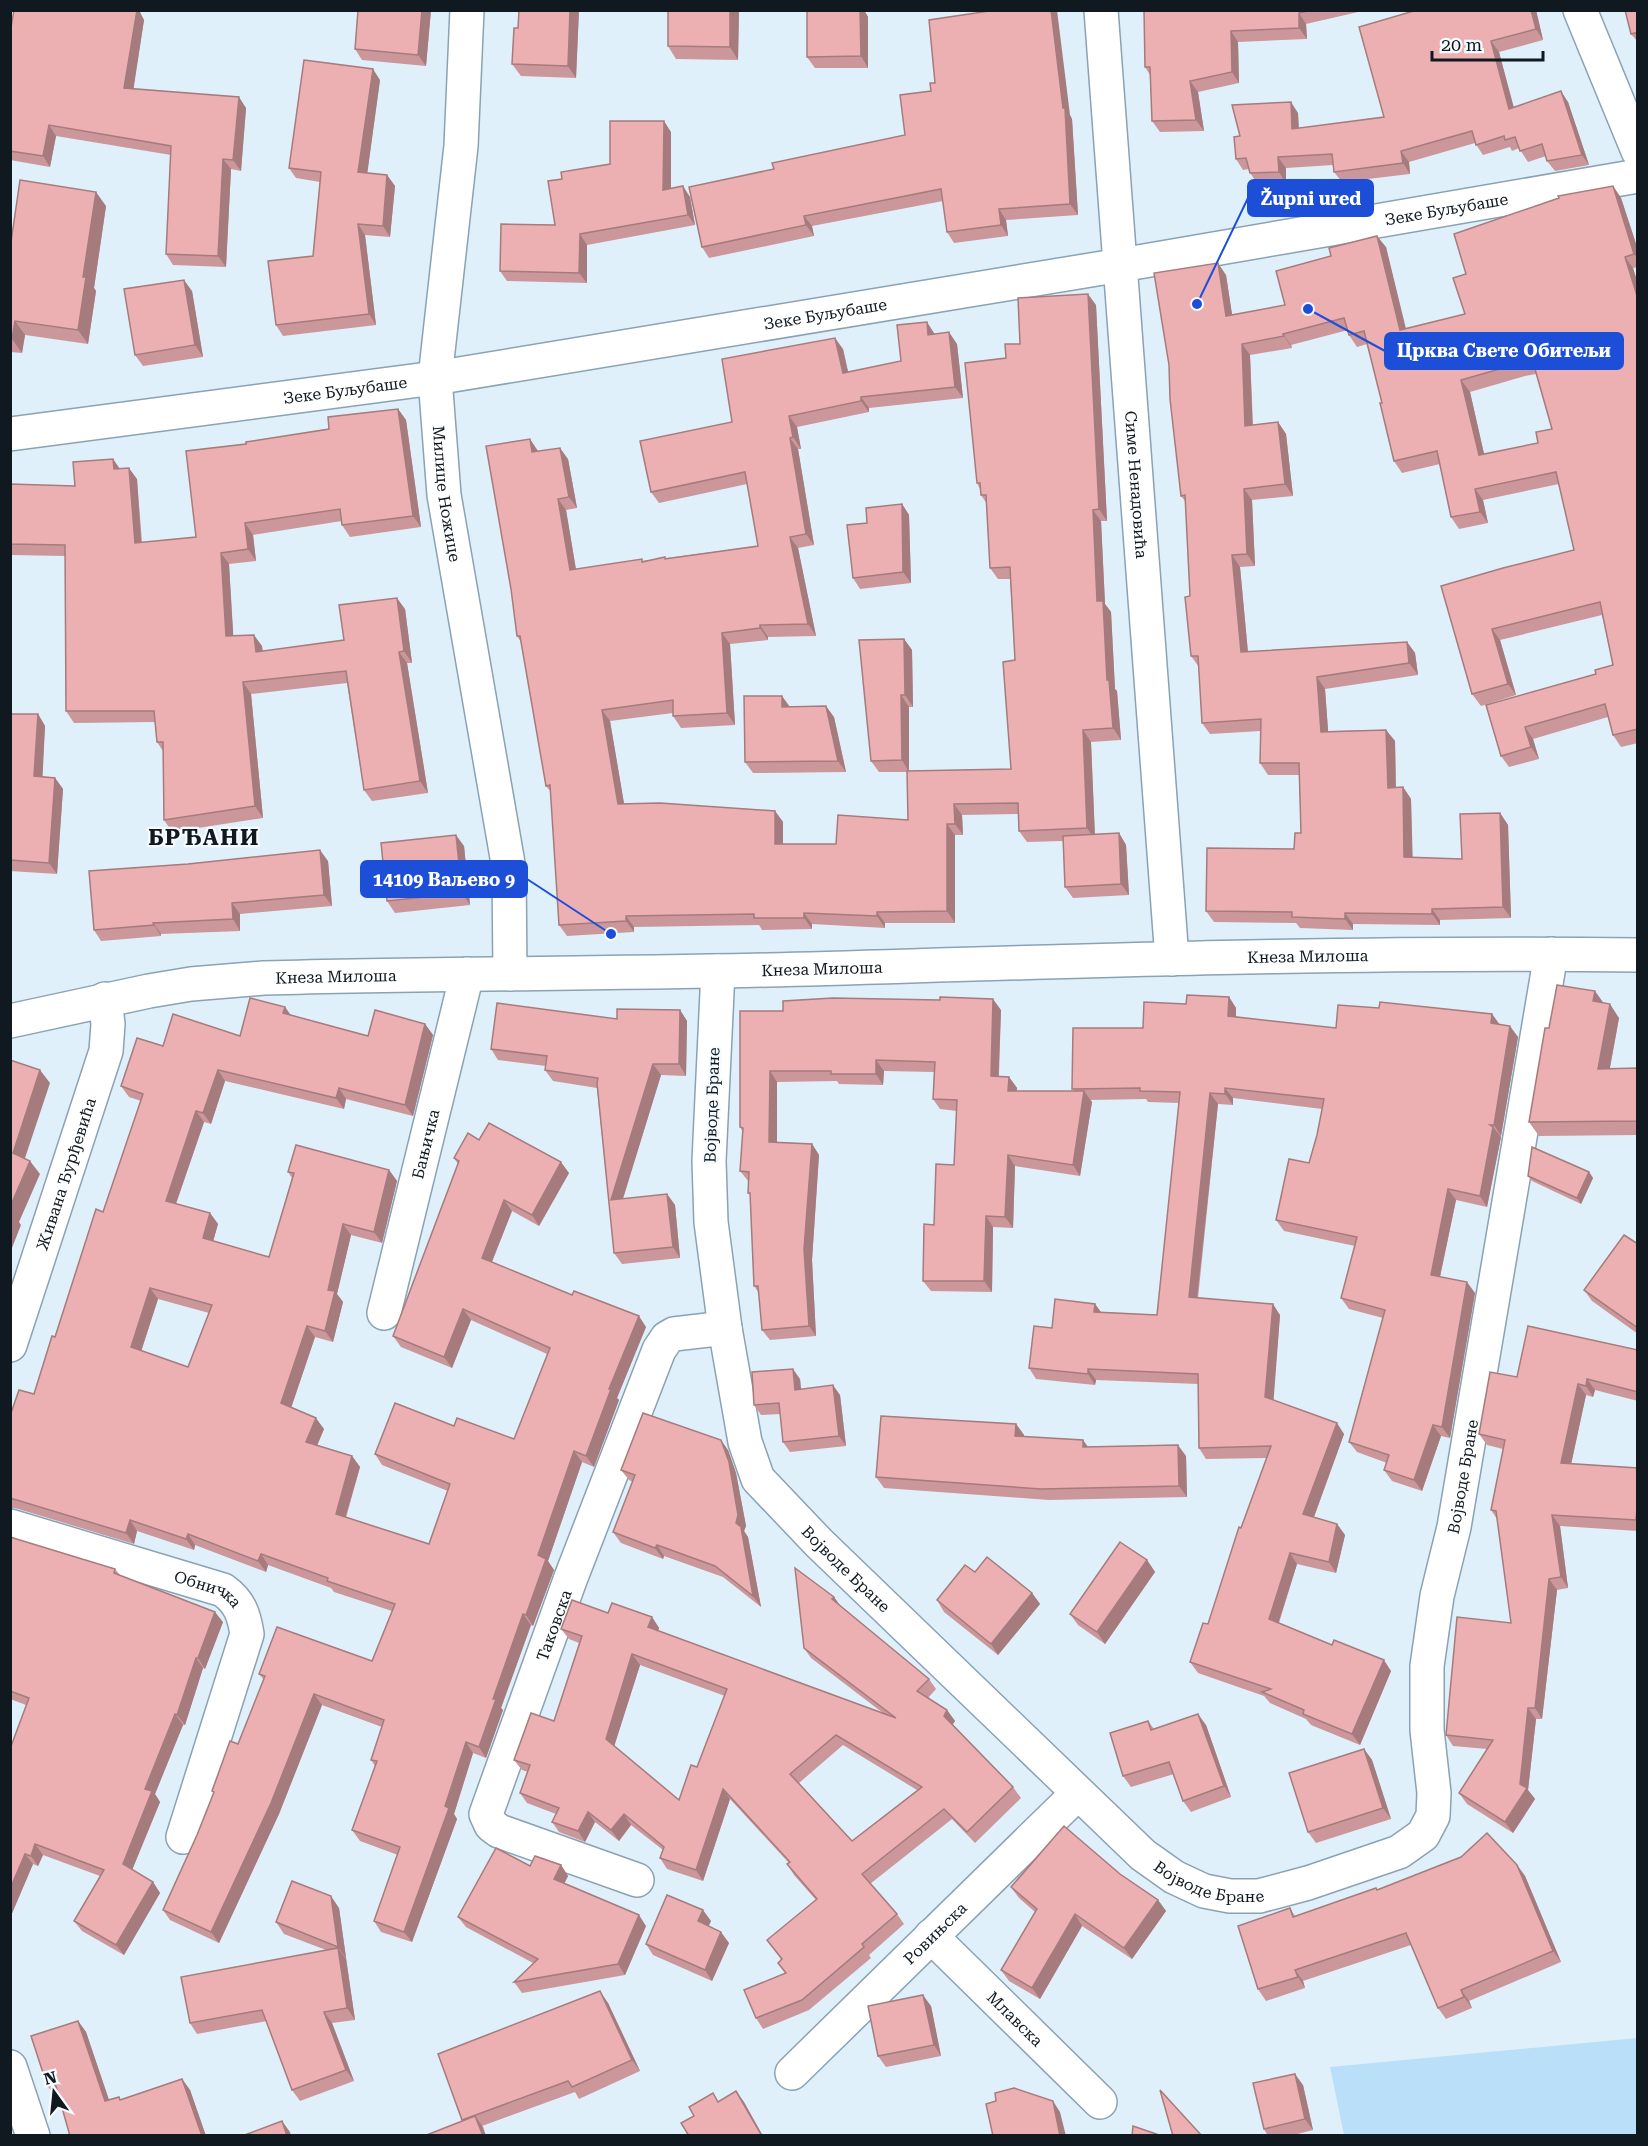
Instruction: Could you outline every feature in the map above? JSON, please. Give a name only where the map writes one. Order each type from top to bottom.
[{"type":"street","name":"Милице Ножице","points":[[467,10],[461,146],[435,378],[444,495],[508,869],[510,974]]},
{"type":"street","name":"Симе Ненадовића","points":[[1101,10],[1172,959]]},
{"type":"street","points":[[1580,10],[1638,151]]},
{"type":"street","name":"Зеке Буљубаше","points":[[10,434],[435,378],[1121,265],[1638,176]]},
{"type":"street","name":"Војводе Бране","points":[[718,971],[709,1161],[711,1222],[725,1328],[745,1442],[758,1479],[819,1543],[1143,1855],[1174,1877],[1204,1891],[1230,1896],[1259,1896],[1308,1883],[1400,1852],[1422,1835],[1433,1816],[1434,1793],[1427,1730],[1427,1666],[1437,1596],[1454,1527],[1551,954]]},
{"type":"street","name":"Кнеза Милоша","points":[[10,1021],[105,999],[191,984],[264,978],[718,971],[1172,959],[1638,955]]},
{"type":"street","name":"Бањичка","points":[[384,1313],[467,974]]},
{"type":"street","name":"Живана Ђурђевића","points":[[10,1346],[106,1051],[108,1024],[105,999]]},
{"type":"street","name":"Таковска","points":[[637,1880],[500,1831],[491,1825],[486,1814],[570,1580],[659,1350],[667,1338],[674,1334],[725,1328]]},
{"type":"street","name":"Обничка","points":[[10,1526],[223,1590],[240,1606],[247,1634],[183,1837]]},
{"type":"street","name":"Ровињска","points":[[792,2073],[1078,1793]]},
{"type":"street","name":"Млавска","points":[[931,1936],[1100,2102]]},
{"type":"street","points":[[10,2067],[33,2136]]},
{"type":"shaded area","points":[[1637,2038],[1637,2135],[1344,2135],[1330,2067]]},
{"type":"building","points":[[14,10],[137,10],[124,88],[239,97],[233,160],[223,159],[218,256],[166,254],[171,146],[49,125],[43,156],[10,151],[10,33]]},
{"type":"building","points":[[358,10],[422,10],[418,55],[355,49]]},
{"type":"building","points":[[519,10],[570,10],[568,66],[512,64],[514,28],[518,28]]},
{"type":"building","points":[[668,10],[730,10],[730,47],[668,46]]},
{"type":"building","points":[[807,10],[860,10],[861,56],[807,57]]},
{"type":"building","points":[[996,10],[1051,10],[1063,108],[1065,108],[1070,204],[999,209],[1001,225],[947,232],[941,189],[804,216],[806,225],[702,247],[689,187],[774,169],[772,163],[905,135],[900,95],[931,91],[930,83],[935,83],[929,20]]},
{"type":"building","points":[[1144,10],[1312,10],[1299,13],[1299,28],[1231,31],[1232,72],[1190,81],[1196,120],[1152,121],[1150,67],[1145,67]]},
{"type":"building","points":[[1417,10],[1531,10],[1536,29],[1491,41],[1509,109],[1561,91],[1582,155],[1547,161],[1542,144],[1520,151],[1515,137],[1505,140],[1504,136],[1476,145],[1472,131],[1401,151],[1403,163],[1334,172],[1332,154],[1278,157],[1279,172],[1250,173],[1246,158],[1236,159],[1234,137],[1240,136],[1232,105],[1291,102],[1292,129],[1384,117],[1359,27]]},
{"type":"building","points":[[1625,10],[1638,10],[1638,32],[1631,34]]},
{"type":"building","points":[[304,60],[373,69],[358,172],[387,175],[383,226],[358,224],[369,314],[276,325],[268,261],[313,256],[321,172],[289,168]]},
{"type":"building","points":[[610,121],[664,121],[663,190],[683,186],[688,215],[580,234],[579,273],[500,271],[501,224],[555,225],[548,181],[562,179],[561,172],[610,164]]},
{"type":"building","points":[[20,180],[96,192],[83,277],[86,277],[78,330],[15,321],[12,339],[10,339],[10,249]]},
{"type":"building","points":[[1613,186],[1634,254],[1625,257],[1638,299],[1638,729],[1613,735],[1605,704],[1525,727],[1531,747],[1501,756],[1486,705],[1596,674],[1595,670],[1613,665],[1600,602],[1492,629],[1508,684],[1472,694],[1441,586],[1574,550],[1556,472],[1475,489],[1480,512],[1451,517],[1437,451],[1394,461],[1364,331],[1349,335],[1344,318],[1283,334],[1284,336],[1242,344],[1245,426],[1278,422],[1285,484],[1244,489],[1247,554],[1232,555],[1241,652],[1407,642],[1409,663],[1317,677],[1321,732],[1386,730],[1388,788],[1403,787],[1404,857],[1462,859],[1460,814],[1500,813],[1503,907],[1432,909],[1432,914],[1345,913],[1345,919],[1292,917],[1292,912],[1206,911],[1207,848],[1294,849],[1295,833],[1301,833],[1299,763],[1260,763],[1261,719],[1202,723],[1198,656],[1191,656],[1185,597],[1190,596],[1185,495],[1181,496],[1170,399],[1169,365],[1154,273],[1218,263],[1226,316],[1285,305],[1276,271],[1331,256],[1329,248],[1377,236],[1400,330],[1465,314],[1453,278],[1466,274],[1454,234],[1559,198],[1558,196]],"holes":[[[1533,362],[1552,429],[1536,432],[1538,443],[1479,455],[1461,380],[1517,364]]]},
{"type":"building","points":[[184,280],[195,345],[135,355],[124,289]]},
{"type":"building","points":[[1088,294],[1099,509],[1093,510],[1097,601],[1103,601],[1107,680],[1109,680],[1113,728],[1083,730],[1087,828],[1019,831],[1018,803],[954,804],[955,824],[947,824],[947,911],[877,912],[877,916],[804,913],[804,918],[754,918],[754,914],[626,916],[626,921],[559,925],[550,785],[546,786],[520,636],[517,636],[486,446],[530,439],[532,452],[560,448],[569,497],[558,499],[570,570],[758,546],[745,472],[651,492],[640,441],[732,422],[722,359],[835,338],[843,373],[901,361],[897,325],[927,322],[928,335],[949,332],[955,387],[861,397],[861,401],[789,416],[793,437],[790,438],[806,534],[790,537],[808,624],[760,625],[760,628],[722,633],[727,713],[673,716],[673,700],[602,710],[618,804],[660,803],[775,811],[775,844],[836,844],[838,815],[908,820],[907,771],[1011,769],[1003,662],[1015,660],[1010,567],[990,568],[986,495],[981,495],[980,483],[977,483],[965,363],[1006,358],[1005,344],[1020,344],[1018,298]]},
{"type":"building","points":[[398,409],[413,516],[342,525],[340,509],[245,523],[248,549],[221,553],[226,636],[254,635],[256,652],[344,640],[339,605],[397,598],[404,651],[399,652],[420,781],[364,790],[346,671],[243,682],[255,806],[164,820],[163,742],[157,742],[154,711],[66,711],[65,545],[10,544],[10,484],[75,486],[73,462],[113,459],[114,469],[129,468],[135,543],[196,537],[186,451],[246,444],[246,442],[329,429],[328,417]]},
{"type":"building","points":[[902,504],[903,572],[853,578],[847,525],[867,523],[866,508]]},
{"type":"building","points":[[904,639],[905,695],[901,695],[902,760],[871,761],[859,640]]},
{"type":"building","points":[[744,696],[782,696],[782,707],[826,706],[838,761],[745,762]]},
{"type":"building","points":[[10,714],[38,714],[34,776],[55,778],[49,863],[10,860]]},
{"type":"building","points":[[1119,833],[1121,884],[1065,887],[1063,836]]},
{"type":"building","points":[[456,835],[462,893],[387,901],[381,843]]},
{"type":"building","points":[[320,850],[324,895],[232,903],[233,919],[153,923],[154,925],[94,930],[89,871],[188,864]]},
{"type":"building","points":[[1557,985],[1595,991],[1593,1001],[1610,1004],[1598,1069],[1638,1068],[1638,1121],[1529,1122],[1545,1028],[1549,1028]]},
{"type":"building","points":[[1187,995],[1229,997],[1228,1016],[1336,1028],[1338,1005],[1379,1008],[1380,1002],[1492,1014],[1491,1023],[1510,1026],[1494,1125],[1490,1125],[1493,1127],[1480,1196],[1448,1189],[1431,1275],[1467,1282],[1442,1427],[1433,1425],[1414,1480],[1384,1470],[1389,1455],[1349,1442],[1385,1310],[1341,1298],[1357,1237],[1276,1220],[1289,1159],[1309,1163],[1324,1099],[1225,1088],[1225,1094],[1210,1093],[1189,1297],[1273,1304],[1265,1397],[1337,1423],[1303,1514],[1337,1524],[1329,1562],[1290,1553],[1269,1619],[1332,1645],[1334,1640],[1384,1660],[1352,1734],[1303,1714],[1304,1710],[1262,1692],[1271,1689],[1190,1662],[1203,1623],[1208,1624],[1239,1527],[1241,1528],[1271,1446],[1199,1448],[1198,1374],[1088,1369],[1088,1374],[1029,1368],[1034,1326],[1052,1328],[1055,1299],[1095,1304],[1094,1312],[1157,1315],[1180,1092],[1140,1091],[1140,1088],[1072,1089],[1073,1028],[1143,1028],[1144,1002],[1186,1004]]},
{"type":"building","points":[[940,997],[993,999],[991,1076],[1009,1077],[1008,1091],[1084,1091],[1073,1165],[1008,1155],[1005,1217],[986,1216],[984,1281],[923,1281],[924,1224],[934,1225],[936,1164],[954,1165],[957,1100],[933,1099],[935,1062],[876,1060],[876,1074],[770,1071],[769,1142],[812,1144],[804,1249],[809,1326],[762,1330],[758,1286],[754,1286],[750,1193],[748,1193],[749,1172],[740,1171],[743,1128],[740,1127],[740,1011],[783,1011],[783,1001],[833,998],[940,1000]]},
{"type":"building","points":[[250,998],[285,1007],[283,1013],[368,1036],[375,1010],[425,1024],[405,1105],[339,1088],[336,1098],[218,1070],[203,1113],[196,1111],[166,1201],[210,1213],[203,1238],[269,1257],[294,1173],[288,1172],[296,1145],[389,1170],[374,1232],[343,1224],[328,1290],[335,1291],[325,1331],[307,1326],[281,1403],[316,1418],[306,1442],[352,1456],[336,1514],[429,1544],[450,1484],[375,1454],[395,1403],[454,1426],[457,1418],[514,1439],[550,1348],[463,1309],[444,1357],[393,1336],[459,1161],[454,1158],[468,1133],[479,1140],[489,1123],[561,1162],[532,1215],[504,1200],[482,1258],[572,1295],[574,1291],[639,1316],[609,1389],[611,1389],[586,1456],[574,1451],[538,1555],[546,1559],[526,1615],[523,1614],[479,1747],[466,1742],[445,1806],[449,1808],[404,1932],[374,1921],[400,1847],[352,1830],[377,1761],[371,1760],[384,1720],[314,1694],[271,1803],[211,1932],[163,1910],[197,1835],[230,1741],[238,1744],[265,1676],[259,1674],[277,1627],[372,1661],[395,1604],[327,1581],[328,1578],[261,1554],[258,1561],[188,1534],[186,1539],[130,1520],[126,1533],[10,1498],[10,1416],[19,1390],[34,1394],[96,1209],[103,1212],[143,1094],[121,1086],[137,1038],[163,1046],[173,1014],[240,1036]],"holes":[[[150,1288],[212,1305],[188,1367],[131,1347]]]},
{"type":"building","points":[[497,1003],[617,1019],[617,1009],[680,1010],[679,1064],[653,1064],[611,1200],[667,1194],[673,1247],[614,1253],[598,1078],[545,1070],[547,1056],[491,1049]]},
{"type":"building","points":[[10,1060],[40,1070],[13,1153],[30,1161],[10,1207]]},
{"type":"building","points":[[1532,1147],[1589,1172],[1577,1198],[1528,1176]]},
{"type":"building","points":[[1624,1235],[1638,1244],[1638,1328],[1584,1290]]},
{"type":"building","points":[[1528,1326],[1638,1350],[1638,1392],[1587,1379],[1586,1386],[1578,1384],[1561,1463],[1638,1468],[1638,1496],[1636,1520],[1552,1515],[1561,1577],[1549,1579],[1535,1708],[1528,1708],[1520,1784],[1527,1788],[1505,1822],[1459,1793],[1493,1740],[1446,1735],[1457,1617],[1511,1623],[1496,1511],[1491,1510],[1505,1440],[1479,1434],[1490,1372],[1517,1377]]},
{"type":"building","points":[[793,1369],[795,1390],[833,1385],[839,1436],[783,1442],[779,1403],[754,1405],[752,1372]]},
{"type":"building","points":[[643,1413],[721,1440],[729,1462],[738,1515],[736,1523],[741,1527],[753,1596],[715,1566],[657,1545],[655,1548],[613,1532],[635,1475],[621,1470]]},
{"type":"building","points":[[881,1416],[1016,1424],[1015,1436],[1083,1440],[1083,1447],[1178,1445],[1179,1486],[1041,1489],[876,1477]]},
{"type":"building","points":[[10,1537],[115,1569],[114,1573],[215,1612],[198,1658],[196,1658],[177,1715],[175,1714],[145,1789],[152,1791],[123,1864],[153,1882],[116,1945],[74,1921],[104,1870],[35,1844],[31,1856],[25,1854],[10,1889],[10,1749],[29,1698],[10,1691]]},
{"type":"building","points":[[1120,1542],[1147,1560],[1097,1632],[1070,1614]]},
{"type":"building","points":[[987,1557],[1032,1593],[991,1644],[937,1600],[965,1565],[975,1572]]},
{"type":"building","points":[[795,1568],[834,1597],[832,1599],[929,1679],[917,1691],[947,1710],[944,1716],[1013,1787],[967,1832],[944,1809],[862,1874],[897,1914],[862,1944],[864,1947],[802,2000],[756,2018],[744,1990],[786,1973],[778,1963],[782,1959],[767,1940],[817,1899],[787,1864],[790,1862],[723,1789],[696,1870],[660,1858],[664,1847],[624,1814],[611,1830],[588,1812],[578,1831],[552,1822],[559,1808],[520,1793],[530,1765],[514,1760],[531,1713],[554,1721],[582,1636],[561,1629],[572,1600],[608,1613],[612,1603],[652,1617],[648,1627],[896,1718],[804,1648]],"holes":[[[632,1654],[727,1689],[697,1767],[691,1765],[679,1800],[606,1739]],[[836,1735],[922,1787],[852,1841],[790,1774]]]},
{"type":"building","points":[[1198,1714],[1224,1786],[1183,1801],[1169,1762],[1123,1776],[1110,1733],[1148,1721],[1151,1730]]},
{"type":"building","points":[[1364,1749],[1383,1808],[1308,1832],[1289,1773]]},
{"type":"building","points":[[1064,1826],[1120,1874],[1158,1900],[1124,1948],[1075,1914],[1032,1988],[1001,1970],[1037,1909],[1011,1887]]},
{"type":"building","points":[[1487,1833],[1517,1865],[1553,1951],[1461,1990],[1464,1997],[1438,2008],[1406,1933],[1295,1970],[1298,1977],[1258,1989],[1238,1926],[1290,1908],[1293,1917],[1376,1888],[1377,1890],[1461,1857]]},
{"type":"building","points":[[496,1848],[530,1866],[535,1856],[561,1865],[554,1879],[639,1915],[618,1964],[514,1982],[538,1959],[458,1917]]},
{"type":"building","points":[[292,1881],[331,1896],[338,1947],[276,1922]]},
{"type":"building","points":[[667,1895],[703,1910],[698,1921],[721,1932],[705,1970],[646,1944]]},
{"type":"building","points":[[338,1948],[347,2008],[324,2012],[346,2070],[292,2090],[262,2010],[190,2023],[181,1977]]},
{"type":"building","points":[[600,1991],[632,2060],[572,2087],[568,2081],[462,2120],[438,2054]]},
{"type":"building","points":[[923,1995],[934,2045],[878,2056],[868,2006]]},
{"type":"building","points":[[78,2021],[105,2101],[119,2097],[120,2100],[182,2079],[202,2136],[70,2136],[55,2083],[47,2085],[31,2036]]},
{"type":"building","points":[[1295,2074],[1305,2119],[1264,2129],[1253,2083]]},
{"type":"building","points":[[1014,2088],[1053,2101],[1060,2136],[993,2136],[986,2104],[996,2101],[995,2093]]},
{"type":"building","points":[[1160,2090],[1202,2136],[1173,2136]]},
{"type":"building","points":[[736,2091],[762,2136],[689,2136],[681,2123],[694,2116],[689,2107],[713,2093],[718,2102]]},
{"type":"building","points":[[475,2116],[483,2136],[424,2136]]},
{"type":"building","points":[[282,2121],[287,2136],[242,2136]]},
{"type":"building","points":[[1133,2126],[1162,2136],[1132,2136]]},
{"type":"place","name":"Župni ured","points":[[1197,304]]},
{"type":"place","name":"Црква Свете Обитељи","points":[[1308,309]]},
{"type":"place","name":"14109 Ваљево 9","points":[[611,934]]},
{"type":"district","name":"БРЂАНИ","points":[[204,837]]}]
